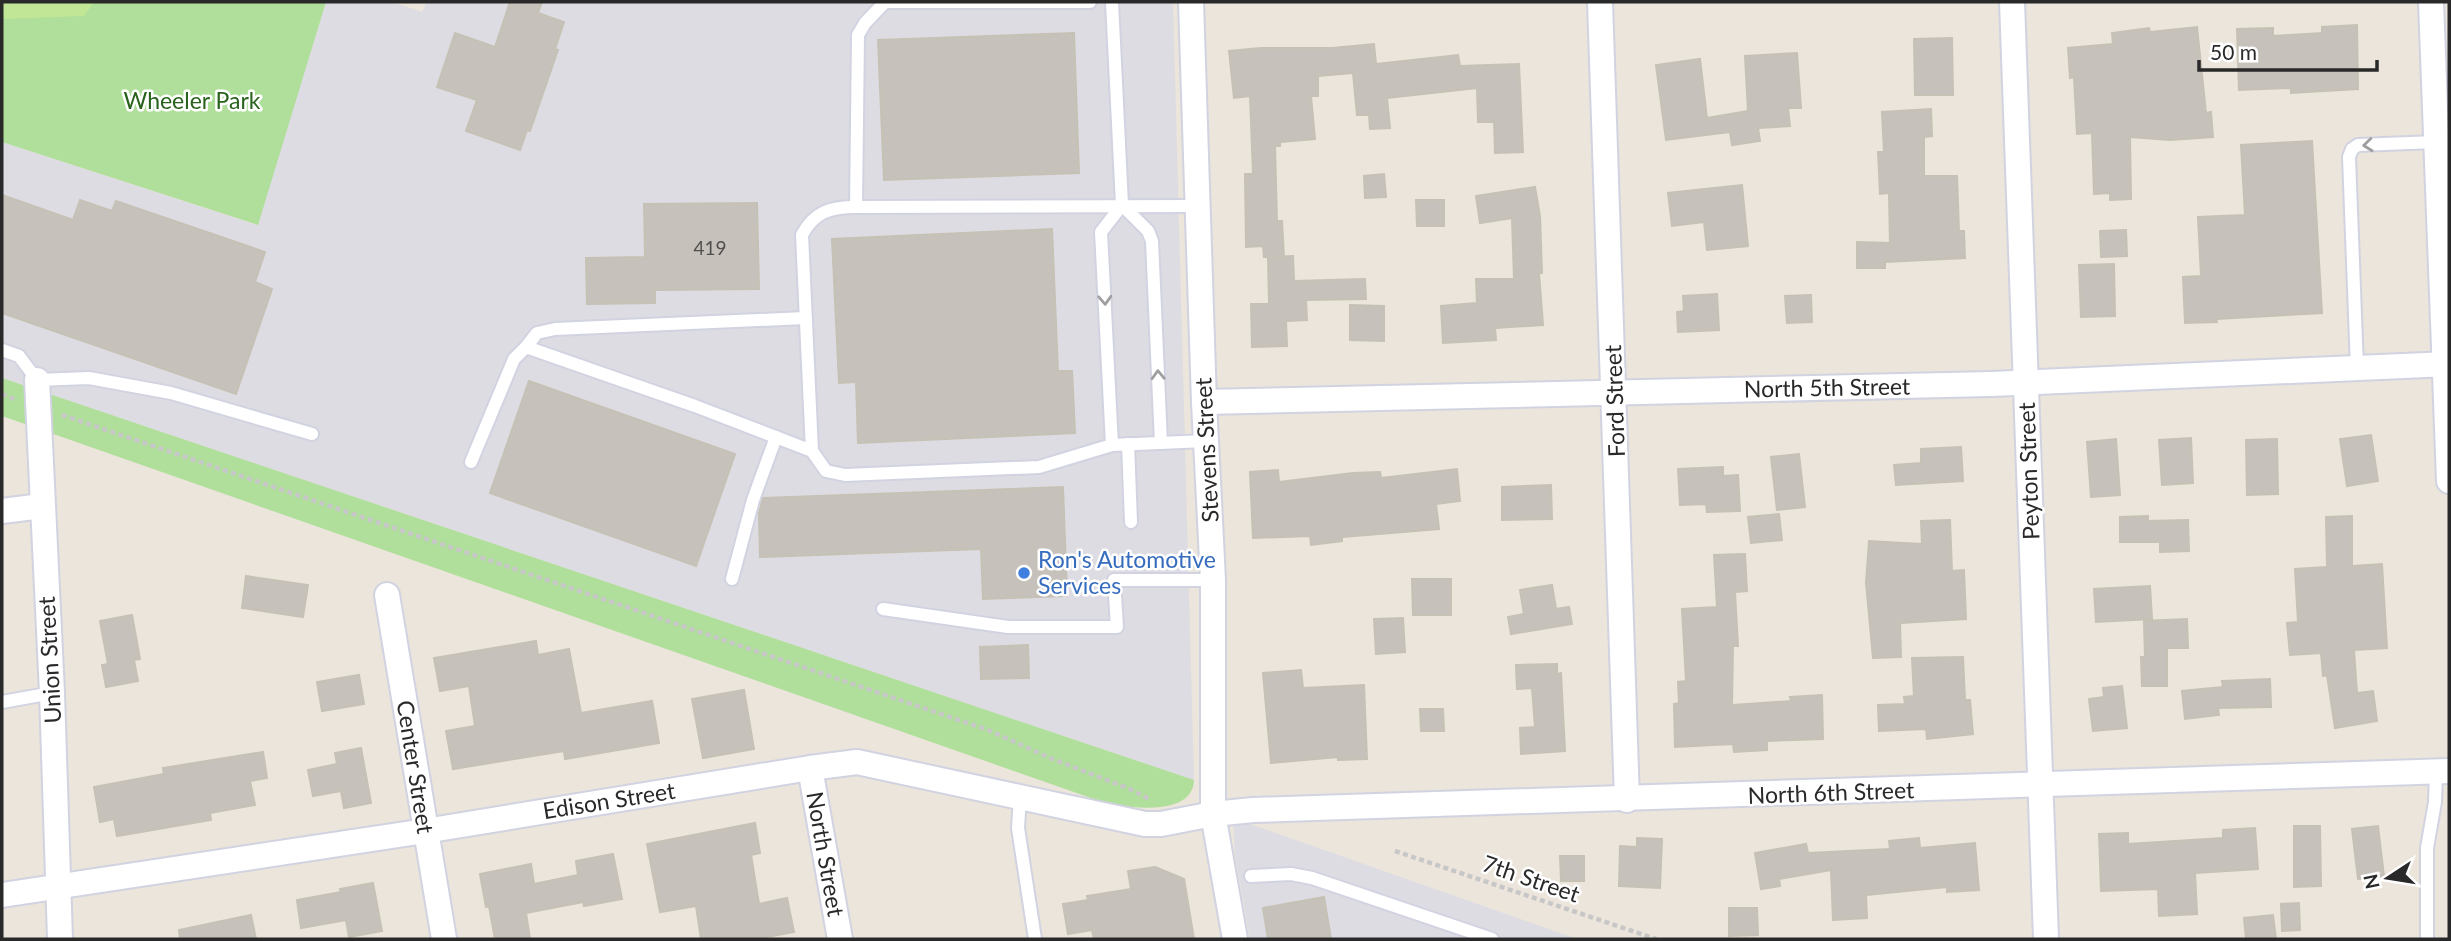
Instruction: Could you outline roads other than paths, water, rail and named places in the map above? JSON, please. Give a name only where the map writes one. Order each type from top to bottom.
[{"type":"street","name":"Stevens Street","points":[[1191,2],[1204,402],[1213,580],[1213,814],[1235,939]]},
{"type":"street","name":"Ford Street","points":[[1600,2],[1627,800]]},
{"type":"street","name":"Peyton Street","points":[[2012,2],[2046,939]]},
{"type":"street","points":[[2431,2],[2447,364],[2449,481]]},
{"type":"street","name":"North 5th Street","points":[[1204,402],[2026,383],[2447,364]]},
{"type":"street","name":"Union Street","points":[[37,380],[52,693],[60,939]]},
{"type":"street","points":[[2,511],[42,506]]},
{"type":"street","name":"Center Street","points":[[387,595],[444,939]]},
{"type":"street","name":"Edison Street","points":[[2,895],[857,762],[1145,824],[1161,824],[1213,814]]},
{"type":"street","name":"North Street","points":[[810,768],[839,939]]},
{"type":"street","name":"North 6th Street","points":[[1213,814],[1253,810],[1627,800],[2442,771]]},
{"type":"lane","points":[[856,208],[858,34],[884,2],[1090,2]]},
{"type":"lane","points":[[1112,2],[1122,205],[1101,232],[1112,445]]},
{"type":"lane","points":[[2357,368],[2349,157],[2352,149],[2358,145],[2436,142]]},
{"type":"lane","points":[[1122,205],[1148,231],[1152,241],[1161,443]]},
{"type":"lane","points":[[1198,206],[843,207],[823,212],[809,221],[802,235],[812,451],[826,471],[845,475],[1039,467],[1112,445],[1206,441]]},
{"type":"lane","points":[[471,462],[514,359],[537,333],[555,329],[805,318]]},
{"type":"lane","points":[[526,347],[812,451]]},
{"type":"lane","points":[[2,350],[19,356],[37,380],[89,378],[172,393],[312,434]]},
{"type":"lane","points":[[733,579],[753,500],[776,438]]},
{"type":"lane","points":[[1128,444],[1131,522]]},
{"type":"lane","points":[[883,609],[1008,627],[1117,627],[1114,580],[1213,580]]},
{"type":"lane","points":[[2,702],[52,693]]},
{"type":"lane","points":[[2427,939],[2427,848],[2442,771]]},
{"type":"lane","points":[[1020,797],[1018,828],[1035,939]]},
{"type":"lane","points":[[1251,876],[1291,874],[1312,878],[1492,939]]},
{"type":"place","name":"Ron's Automotive Services","points":[[1024,573]]},
{"type":"park label","name":"Wheeler Park","points":[[192,101]]}]
